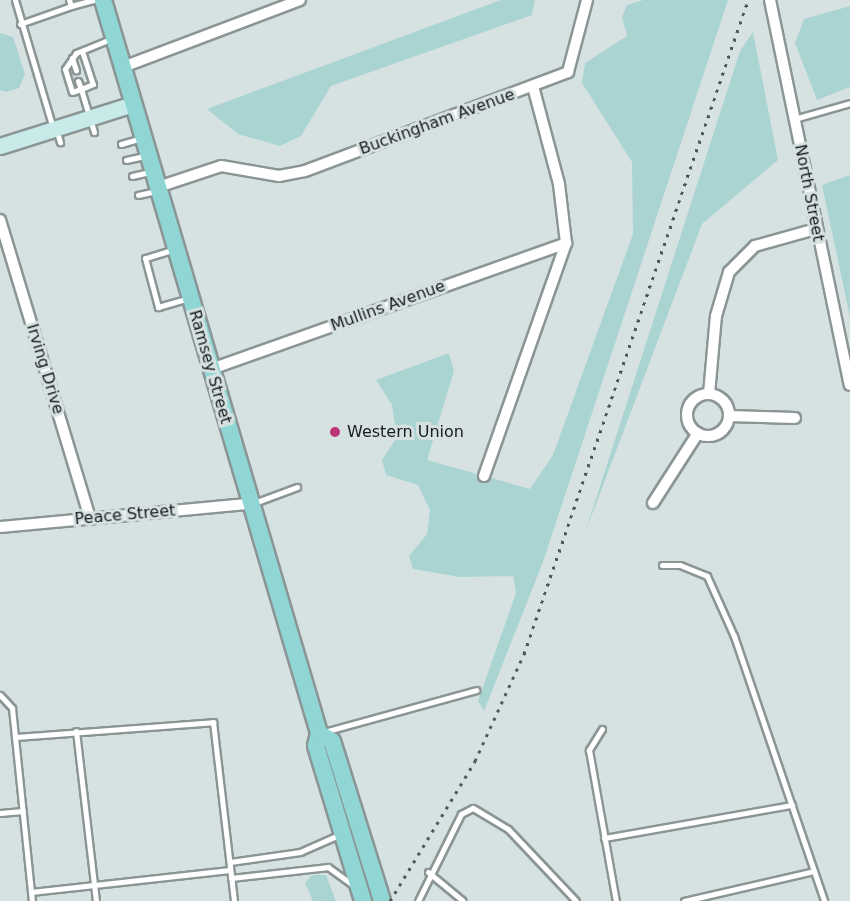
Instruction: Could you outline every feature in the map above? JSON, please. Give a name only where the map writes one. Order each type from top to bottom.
[{"type":"main road","name":"Ramsey Street","points":[[104,0],[250,504],[320,733],[316,746],[361,895]]},
{"type":"main road","name":"Ramsey Street","points":[[320,733],[332,741],[382,901]]},
{"type":"street","points":[[123,67],[300,0]]},
{"type":"street","points":[[533,86],[573,67],[587,0]]},
{"type":"street","name":"North Street","points":[[770,0],[850,385]]},
{"type":"street","name":"Buckingham Avenue","points":[[158,189],[221,166],[292,175],[533,86],[559,184],[566,243],[484,476]]},
{"type":"street","points":[[0,146],[92,124],[134,104]]},
{"type":"street","name":"Irving Drive","points":[[0,220],[90,519]]},
{"type":"street","points":[[709,394],[717,316],[729,272],[755,246],[816,229]]},
{"type":"street","name":"Mullins Avenue","points":[[211,369],[566,243]]},
{"type":"street","points":[[709,394],[722,399],[729,416]]},
{"type":"street","points":[[698,433],[688,418],[689,406],[709,394]]},
{"type":"street","points":[[729,416],[795,418]]},
{"type":"street","points":[[698,433],[718,434],[729,416]]},
{"type":"street","points":[[653,503],[698,433]]},
{"type":"street","name":"Peace Street","points":[[0,526],[250,504]]},
{"type":"lane","points":[[15,0],[20,24],[56,133]]},
{"type":"lane","points":[[20,24],[70,3],[94,0]]},
{"type":"lane","points":[[82,51],[93,84],[72,92],[65,74],[72,58],[82,51],[114,38]]},
{"type":"lane","points":[[72,58],[76,70]]},
{"type":"lane","points":[[78,81],[92,124]]},
{"type":"lane","points":[[795,118],[850,103]]},
{"type":"lane","points":[[121,144],[143,137]]},
{"type":"lane","points":[[126,160],[151,163]]},
{"type":"lane","points":[[132,176],[151,163]]},
{"type":"lane","points":[[138,195],[158,189]]},
{"type":"lane","points":[[176,249],[145,258],[158,307],[190,298]]},
{"type":"lane","points":[[250,504],[297,487]]},
{"type":"lane","points":[[662,565],[707,576],[734,636],[824,901]]},
{"type":"lane","points":[[320,733],[476,690]]},
{"type":"lane","points":[[0,695],[6,695],[12,708],[32,901]]},
{"type":"lane","points":[[15,737],[213,722],[234,901]]},
{"type":"lane","points":[[602,729],[589,750],[616,901]]},
{"type":"lane","points":[[76,731],[96,901]]},
{"type":"lane","points":[[604,838],[792,804]]},
{"type":"lane","points":[[418,901],[428,872],[461,814],[473,808],[508,829],[576,901]]},
{"type":"lane","points":[[0,813],[23,811]]},
{"type":"lane","points":[[230,862],[300,852],[342,833]]},
{"type":"lane","points":[[231,878],[328,867],[361,895]]},
{"type":"lane","points":[[31,892],[230,870]]},
{"type":"lane","points":[[684,901],[814,871]]},
{"type":"lane","points":[[428,872],[463,901]]},
{"type":"shaded area","points":[[501,0],[535,0],[532,15],[331,86],[301,136],[280,146],[238,134],[207,109]]},
{"type":"shaded area","points":[[643,0],[728,0],[543,562],[484,711],[478,701],[516,593],[513,576],[460,577],[413,569],[409,556],[427,534],[430,510],[418,485],[386,475],[382,460],[397,437],[392,405],[376,380],[449,353],[454,371],[427,460],[530,489],[553,455],[633,234],[632,162],[582,83],[585,63],[627,36],[622,17],[627,5]]},
{"type":"shaded area","points":[[850,6],[850,87],[817,100],[795,43],[804,19]]},
{"type":"shaded area","points":[[753,32],[778,160],[702,224],[585,533],[740,51]]},
{"type":"shaded area","points":[[0,33],[13,37],[25,74],[19,88],[6,92],[0,90]]},
{"type":"shaded area","points":[[850,175],[850,317],[822,185]]},
{"type":"shaded area","points":[[312,875],[326,875],[336,901],[313,901],[305,883]]},
{"type":"railway","points":[[390,901],[475,761],[524,654],[748,0]]},
{"type":"place","name":"Western Union","points":[[335,432]]}]
